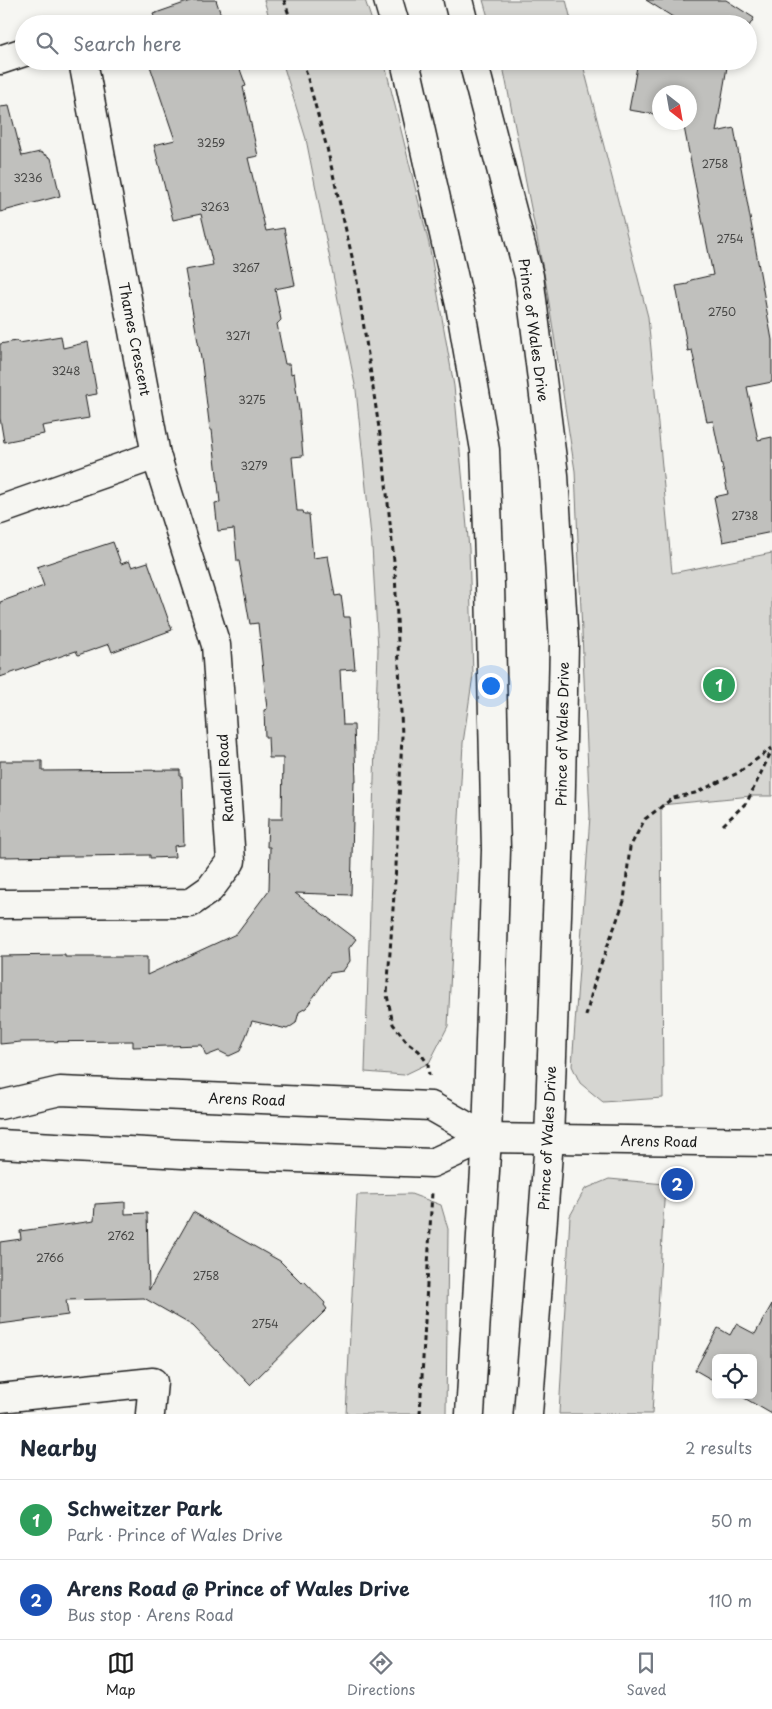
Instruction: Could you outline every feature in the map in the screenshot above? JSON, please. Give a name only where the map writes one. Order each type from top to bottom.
[{"type":"main road","points":[[388,0],[392,15]]},
{"type":"main road","points":[[458,0],[462,15]]},
{"type":"main road","points":[[0,60],[15,55]]},
{"type":"main road","name":"Thames Crescent","points":[[85,70],[156,455]]},
{"type":"main road","points":[[407,70],[460,305],[485,450],[496,850],[487,1138],[470,1414]]},
{"type":"main road","name":"Prince of Wales Drive","points":[[476,70],[529,276],[554,475],[564,644],[560,831],[549,1140],[528,1414]]},
{"type":"main road","points":[[0,510],[156,455]]},
{"type":"main road","name":"Randall Road","points":[[0,904],[190,904],[210,889],[231,861],[216,645],[156,455]]},
{"type":"main road","name":"Arens Road","points":[[0,1105],[60,1091],[431,1106],[487,1138]]},
{"type":"main road","name":"Arens Road","points":[[0,1144],[183,1154],[432,1163],[487,1138],[772,1142]]},
{"type":"main road","points":[[0,1398],[153,1382],[150,1414]]},
{"type":"path","points":[[284,0],[289,15]]},
{"type":"path","points":[[305,70],[327,148],[356,274],[383,455],[395,572],[402,736],[396,866],[387,995],[393,1024],[407,1042],[419,1051],[428,1064],[431,1106]]},
{"type":"path","points":[[723,825],[747,802],[772,749]]},
{"type":"path","points":[[584,1025],[595,980],[624,902],[630,847],[645,819],[673,798],[695,793],[738,773],[772,749]]},
{"type":"path","points":[[420,1414],[432,1199],[432,1163]]},
{"type":"shaded area","points":[[264,0],[365,0],[370,15],[268,15]]},
{"type":"shaded area","points":[[483,0],[566,0],[570,15],[487,15]]},
{"type":"shaded area","points":[[285,70],[386,70],[429,244],[454,386],[469,549],[473,675],[463,743],[448,1026],[429,1063],[404,1075],[365,1072],[378,649],[372,546],[356,390],[306,139]]},
{"type":"shaded area","points":[[504,70],[584,70],[648,317],[672,573],[772,553],[772,796],[751,796],[661,805],[663,1098],[603,1102],[580,1083],[572,1066],[590,816],[575,471],[546,284]]},
{"type":"shaded area","points":[[609,1179],[665,1184],[652,1414],[559,1414],[570,1216],[585,1189]]},
{"type":"shaded area","points":[[411,1194],[441,1205],[448,1229],[446,1414],[346,1414],[357,1195]]},
{"type":"building","points":[[193,0],[216,0],[221,15],[153,15]]},
{"type":"building","points":[[646,0],[726,0],[749,15],[670,15]]},
{"type":"building","points":[[151,70],[240,70],[246,86],[243,87],[258,156],[248,158],[266,231],[284,228],[295,285],[275,289],[281,320],[277,324],[285,364],[290,364],[291,374],[294,373],[299,410],[303,456],[292,457],[297,511],[309,514],[313,558],[328,556],[335,596],[341,595],[344,617],[350,617],[355,669],[340,670],[343,725],[354,725],[356,781],[354,781],[351,895],[295,893],[356,939],[349,948],[350,961],[343,971],[330,973],[306,1008],[299,1012],[296,1023],[287,1029],[252,1021],[240,1051],[229,1056],[219,1051],[206,1056],[202,1045],[133,1047],[133,1041],[21,1042],[0,1044],[0,956],[147,957],[147,975],[236,934],[269,890],[270,847],[267,847],[268,819],[282,819],[283,758],[269,758],[268,737],[265,737],[264,710],[267,709],[258,623],[250,624],[239,561],[237,561],[234,529],[218,531],[215,503],[220,502],[212,430],[210,430],[202,364],[185,270],[213,265],[201,214],[173,220],[154,145],[175,140]]},
{"type":"building","points":[[636,70],[726,70],[716,132],[734,128],[772,340],[772,382],[747,387],[758,440],[772,437],[772,532],[723,542],[714,497],[728,494],[713,421],[707,422],[692,350],[688,351],[676,286],[688,284],[691,280],[713,275],[685,130],[697,130],[697,85],[652,85],[652,114],[629,110]]},
{"type":"building","points":[[9,106],[22,156],[40,152],[51,158],[60,196],[0,212],[0,107]]},
{"type":"building","points":[[61,336],[63,348],[88,342],[97,394],[85,396],[89,418],[42,426],[44,434],[4,442],[0,418],[0,344]]},
{"type":"building","points":[[113,542],[121,564],[129,561],[132,567],[148,562],[172,630],[112,652],[109,644],[78,655],[76,651],[0,677],[0,602],[44,586],[37,567]]},
{"type":"building","points":[[0,761],[42,761],[42,771],[180,770],[180,777],[182,777],[184,845],[174,846],[175,857],[150,858],[150,855],[0,857]]},
{"type":"building","points":[[125,1202],[125,1214],[147,1213],[149,1290],[193,1212],[280,1261],[302,1283],[304,1281],[325,1303],[324,1305],[327,1309],[250,1385],[193,1326],[144,1298],[66,1300],[68,1315],[0,1324],[0,1242],[21,1239],[20,1231],[94,1221],[95,1204]]},
{"type":"building","points":[[772,1304],[772,1414],[746,1399],[757,1399],[757,1354],[712,1354],[712,1380],[695,1370],[718,1328],[730,1335],[736,1324],[755,1334]]},
{"type":"place","name":"Schweitzer Park","points":[[719,685]]},
{"type":"place","name":"Arens Road @ Prince of Wales Drive","points":[[677,1184]]}]
